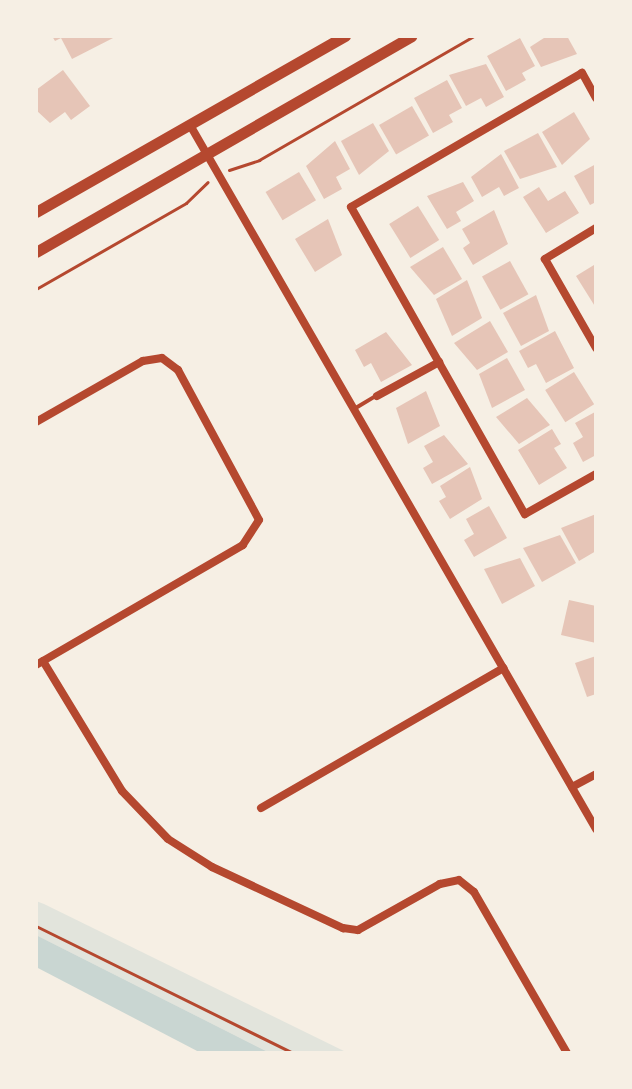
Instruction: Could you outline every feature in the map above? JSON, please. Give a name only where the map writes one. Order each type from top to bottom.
[{"type":"main road","points":[[36,212],[345,36]]},
{"type":"main road","points":[[36,252],[411,36]]},
{"type":"street","points":[[596,98],[582,73],[351,207],[525,514],[596,474]]},
{"type":"street","points":[[190,125],[596,829]]},
{"type":"street","points":[[596,228],[545,259],[596,348]]},
{"type":"street","points":[[36,422],[143,361],[162,358],[178,370],[258,510],[257,529],[243,545],[39,663],[102,765],[168,839],[212,867],[343,928],[358,930],[440,884],[459,880],[474,892],[567,1053]]},
{"type":"street","points":[[377,396],[439,362]]},
{"type":"street","points":[[261,808],[503,668]]},
{"type":"street","points":[[572,787],[596,774]]},
{"type":"lane","points":[[354,409],[377,396]]},
{"type":"path","points":[[243,162],[259,160],[474,36]]},
{"type":"path","points":[[36,289],[186,203],[195,190]]},
{"type":"path","points":[[36,926],[293,1053]]},
{"type":"shaded area","points":[[36,901],[348,1053],[270,1053],[36,935]]},
{"type":"shaded area","points":[[36,935],[270,1053],[201,1053],[36,967]]},
{"type":"building","points":[[52,36],[117,36],[72,59],[61,38],[55,41]]},
{"type":"building","points":[[547,36],[567,36],[577,54],[541,67],[530,47]]},
{"type":"building","points":[[520,38],[535,66],[522,73],[526,80],[506,91],[487,56]]},
{"type":"building","points":[[486,64],[504,97],[486,107],[481,98],[466,106],[449,75]]},
{"type":"building","points":[[63,70],[90,106],[71,120],[65,112],[50,123],[36,110],[36,90]]},
{"type":"building","points":[[447,80],[462,108],[449,115],[453,122],[433,133],[414,98]]},
{"type":"building","points":[[412,106],[429,135],[396,154],[379,125]]},
{"type":"building","points":[[574,112],[590,139],[562,165],[542,132]]},
{"type":"building","points":[[373,123],[389,151],[359,175],[341,141]]},
{"type":"building","points":[[538,133],[557,167],[520,179],[504,151]]},
{"type":"building","points":[[335,141],[350,169],[336,177],[342,189],[324,199],[306,166]]},
{"type":"building","points":[[501,154],[519,188],[504,196],[499,187],[482,197],[471,177]]},
{"type":"building","points":[[596,164],[596,202],[590,205],[574,176]]},
{"type":"building","points":[[299,172],[316,200],[283,220],[266,192]]},
{"type":"building","points":[[463,182],[474,201],[456,212],[461,221],[447,229],[427,196]]},
{"type":"building","points":[[539,187],[548,201],[565,191],[579,213],[546,233],[523,197]]},
{"type":"building","points":[[418,206],[439,240],[410,258],[389,224]]},
{"type":"building","points":[[494,210],[508,244],[473,265],[463,248],[470,243],[462,229]]},
{"type":"building","points":[[328,219],[342,255],[315,272],[295,239]]},
{"type":"building","points":[[443,247],[462,279],[434,295],[410,267]]},
{"type":"building","points":[[510,261],[528,294],[500,310],[482,277]]},
{"type":"building","points":[[594,265],[596,267],[596,308],[576,276]]},
{"type":"building","points":[[467,280],[482,318],[452,336],[436,299]]},
{"type":"building","points":[[536,295],[549,331],[521,346],[503,313]]},
{"type":"building","points":[[490,321],[508,352],[477,370],[454,343]]},
{"type":"building","points":[[555,331],[574,368],[546,383],[536,364],[528,368],[519,351]]},
{"type":"building","points":[[386,332],[412,365],[381,382],[371,363],[364,367],[355,350]]},
{"type":"building","points":[[507,358],[525,390],[492,408],[479,374]]},
{"type":"building","points":[[574,372],[594,404],[565,422],[545,390]]},
{"type":"building","points":[[426,391],[440,426],[408,444],[396,408]]},
{"type":"building","points":[[527,398],[550,425],[519,444],[496,417]]},
{"type":"building","points":[[595,412],[596,455],[583,462],[573,443],[583,437],[575,423]]},
{"type":"building","points":[[552,429],[561,444],[554,448],[567,468],[539,485],[518,450]]},
{"type":"building","points":[[444,435],[468,464],[432,484],[423,468],[433,462],[424,446]]},
{"type":"building","points":[[470,467],[482,499],[450,519],[439,501],[446,497],[440,486]]},
{"type":"building","points":[[489,506],[507,538],[474,557],[464,540],[474,534],[466,519]]},
{"type":"building","points":[[596,514],[596,551],[579,561],[561,528]]},
{"type":"building","points":[[560,535],[576,563],[542,582],[523,548]]},
{"type":"building","points":[[520,558],[535,586],[502,604],[484,569]]},
{"type":"building","points":[[569,600],[596,606],[596,643],[561,635]]},
{"type":"building","points":[[596,656],[596,694],[587,697],[575,663]]}]
